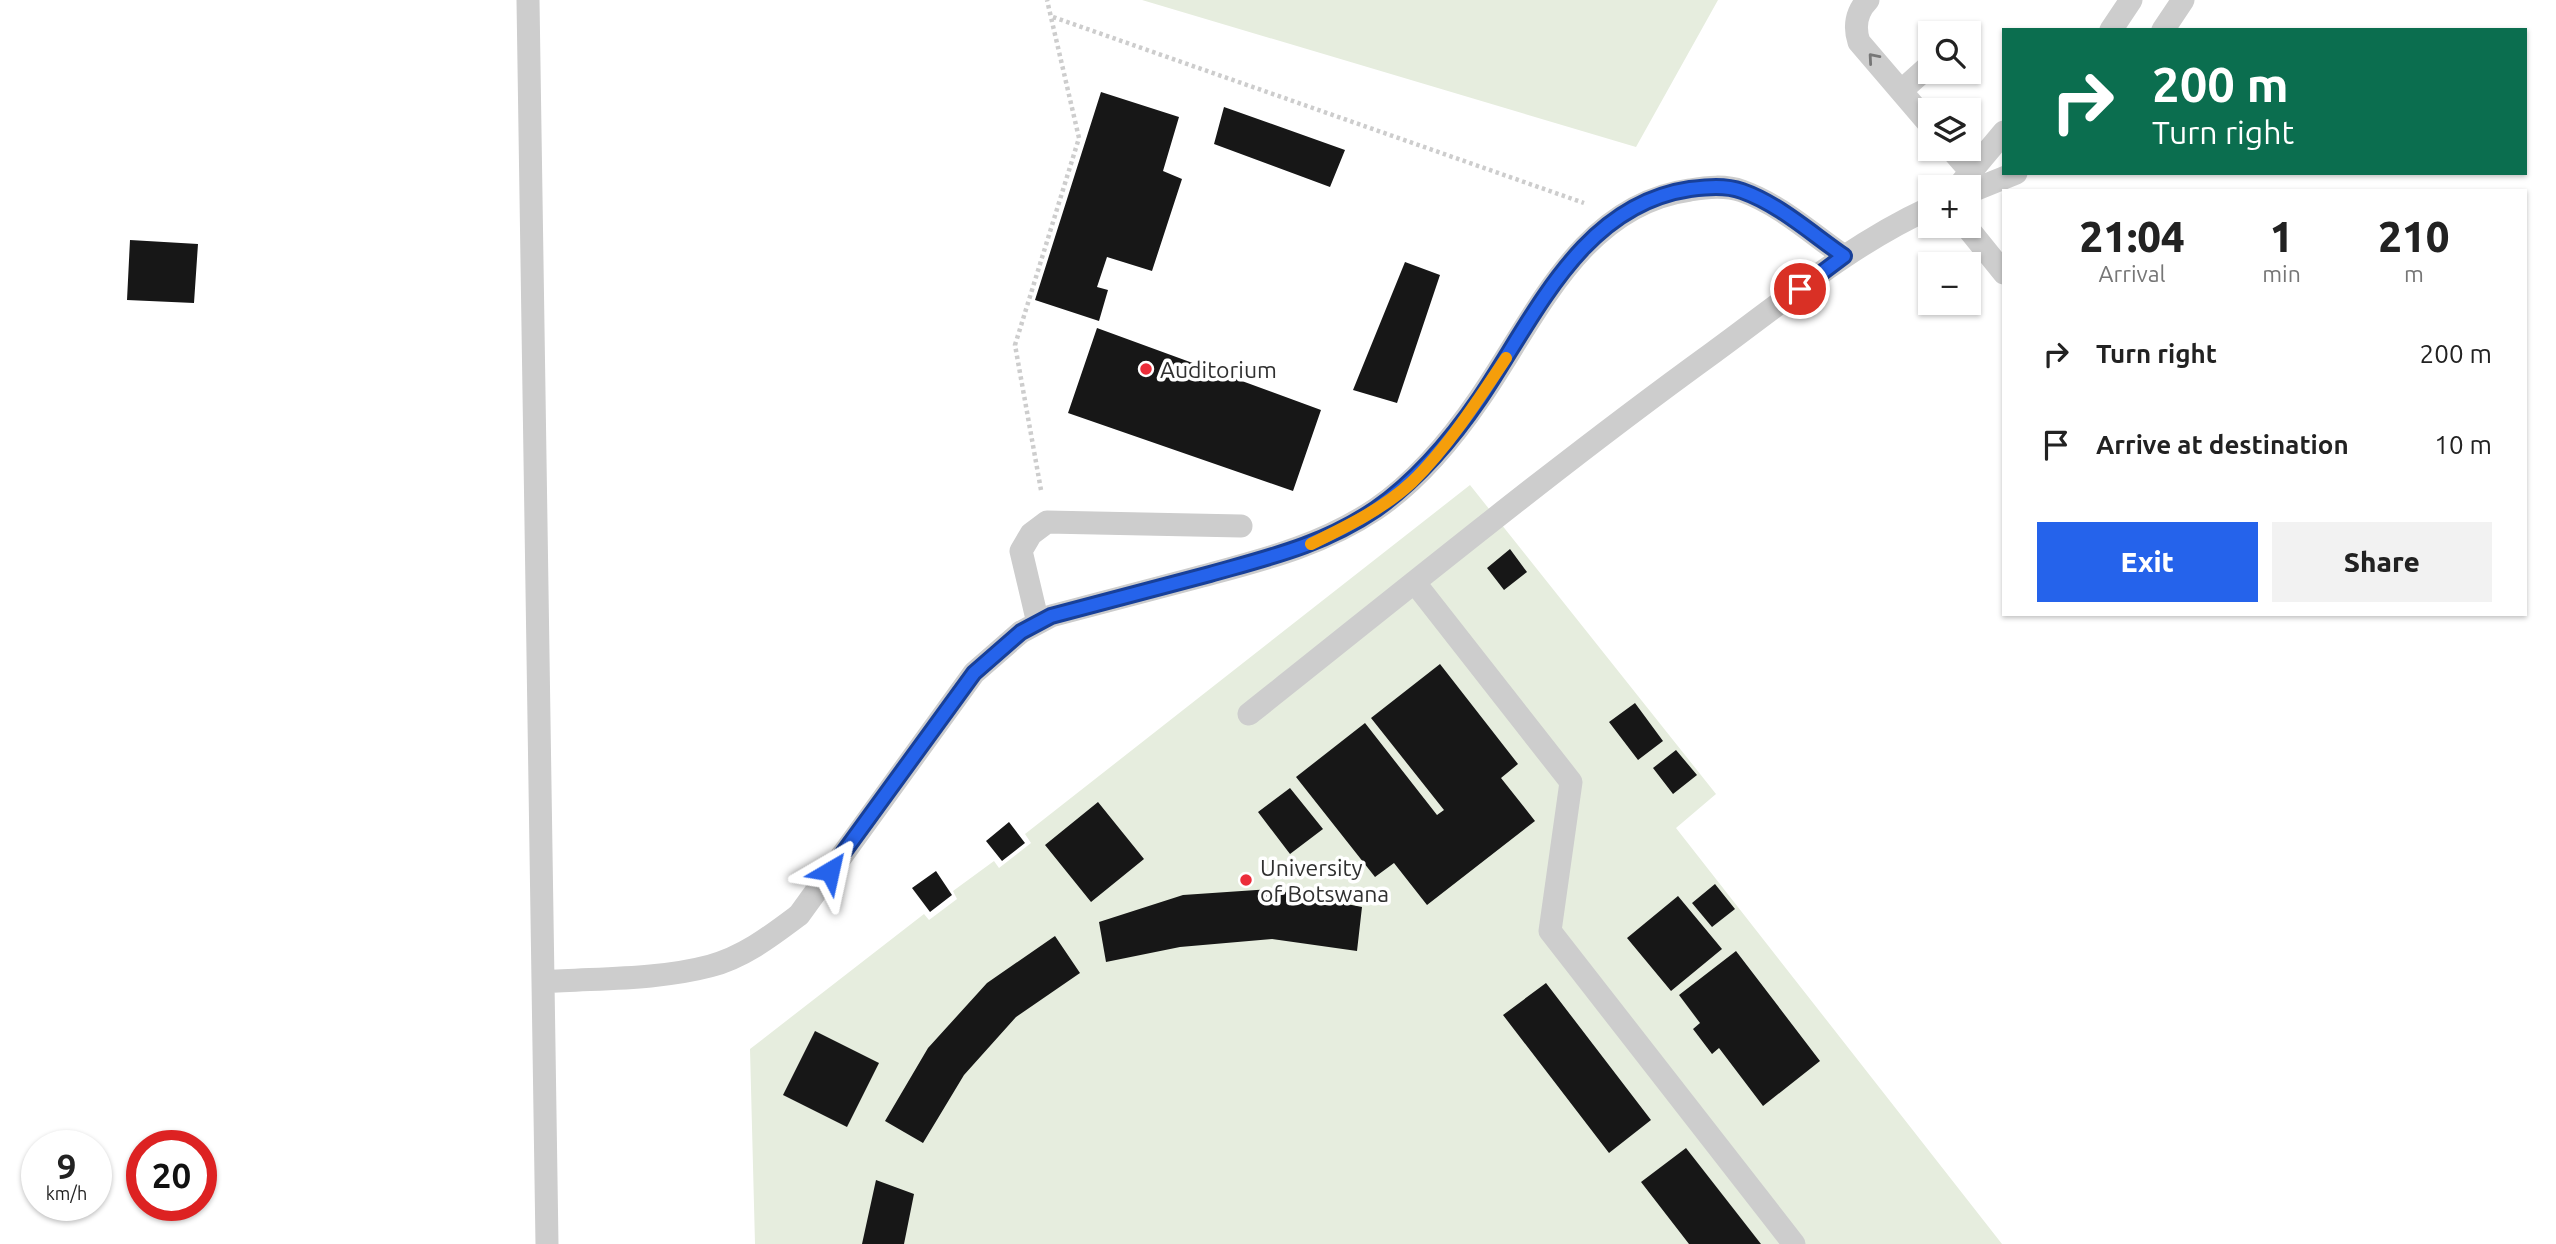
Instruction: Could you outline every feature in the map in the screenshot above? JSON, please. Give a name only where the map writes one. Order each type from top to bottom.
[{"type":"lane","points":[[528,0],[547,1244]]},
{"type":"lane","points":[[1868,0],[1858,13],[1859,42],[1918,111]]},
{"type":"lane","points":[[2112,28],[2131,0]]},
{"type":"lane","points":[[2164,28],[2183,0]]},
{"type":"lane","points":[[1901,91],[1918,76]]},
{"type":"lane","points":[[1973,175],[2002,135]]},
{"type":"lane","points":[[1981,181],[2007,175]]},
{"type":"lane","points":[[544,982],[670,973],[711,966],[766,940],[799,915],[974,673],[998,649],[1051,616],[1299,550],[1375,509],[1412,482],[1478,400],[1566,266],[1590,240],[1620,216],[1650,199],[1677,191],[1711,186],[1739,190],[1764,200],[1844,256]]},
{"type":"lane","points":[[1249,714],[1643,403],[1844,256],[1892,226],[1918,214]]},
{"type":"lane","points":[[1976,238],[2002,271]]},
{"type":"lane","points":[[1038,623],[1021,551],[1031,534],[1047,522],[1241,526]]},
{"type":"lane","points":[[1415,583],[1571,782],[1550,931],[1794,1244]]},
{"type":"path","points":[[1047,0],[1054,17],[1079,138],[1014,345],[1047,522]]},
{"type":"path","points":[[1054,17],[1620,216]]},
{"type":"green space","points":[[1142,0],[1718,0],[1636,147]]},
{"type":"green space","points":[[1470,485],[1716,794],[1676,828],[2002,1244],[755,1244],[750,1049],[924,914],[929,920],[957,899],[953,891],[994,861],[999,868],[1031,843],[1025,834]]},
{"type":"building","points":[[1101,92],[1179,117],[1163,171],[1182,179],[1152,271],[1107,257],[1097,287],[1108,290],[1099,321],[1035,300]]},
{"type":"building","points":[[1224,107],[1345,150],[1330,187],[1214,144]]},
{"type":"building","points":[[130,240],[198,244],[194,303],[127,300]]},
{"type":"building","points":[[1405,262],[1440,275],[1397,403],[1353,390]]},
{"type":"building","name":"Auditorium","points":[[1097,328],[1321,410],[1293,491],[1068,413]]},
{"type":"building","points":[[1510,549],[1527,572],[1504,590],[1487,568]]},
{"type":"building","points":[[1440,664],[1518,764],[1501,778],[1535,821],[1427,905],[1394,863],[1375,877],[1296,777],[1365,723],[1437,815],[1444,810],[1371,718]]},
{"type":"building","points":[[1635,703],[1663,741],[1638,760],[1609,722]]},
{"type":"building","points":[[1676,750],[1697,775],[1673,794],[1653,768]]},
{"type":"building","points":[[1290,788],[1323,829],[1290,854],[1258,812]]},
{"type":"building","points":[[1098,802],[1144,859],[1091,902],[1045,845]]},
{"type":"building","points":[[1009,822],[1025,843],[1002,861],[986,841]]},
{"type":"building","points":[[936,871],[952,895],[930,912],[912,888]]},
{"type":"building","points":[[1715,884],[1735,909],[1712,927],[1692,903]]},
{"type":"building","points":[[1271,889],[1362,907],[1357,951],[1272,939],[1180,947],[1106,962],[1099,922],[1183,895]]},
{"type":"building","points":[[1678,896],[1722,949],[1671,991],[1627,938]]},
{"type":"building","points":[[1055,936],[1080,973],[1016,1017],[964,1075],[923,1143],[885,1121],[928,1048],[987,983]]},
{"type":"building","points":[[1736,951],[1820,1061],[1763,1106],[1719,1048],[1712,1054],[1693,1029],[1700,1023],[1679,995]]},
{"type":"building","points":[[1546,983],[1651,1120],[1609,1153],[1503,1015]]},
{"type":"building","points":[[815,1031],[879,1063],[847,1127],[783,1095]]},
{"type":"building","points":[[1686,1148],[1761,1244],[1689,1244],[1641,1182]]},
{"type":"building","points":[[876,1180],[914,1194],[904,1244],[862,1244]]},
{"type":"slow traffic","points":[[1311,544],[1375,509],[1412,482],[1478,400],[1506,358]]},
{"type":"place","name":"Auditorium","points":[[1146,369]]},
{"type":"place","name":"University of Botswana","points":[[1246,880]]},
{"type":"route","points":[[830,871],[974,673],[998,649],[1021,632],[1051,616],[1299,550],[1359,519],[1412,482],[1478,400],[1566,266],[1590,240],[1620,216],[1650,199],[1677,191],[1711,186],[1739,190],[1764,200],[1844,256],[1800,289]]}]
